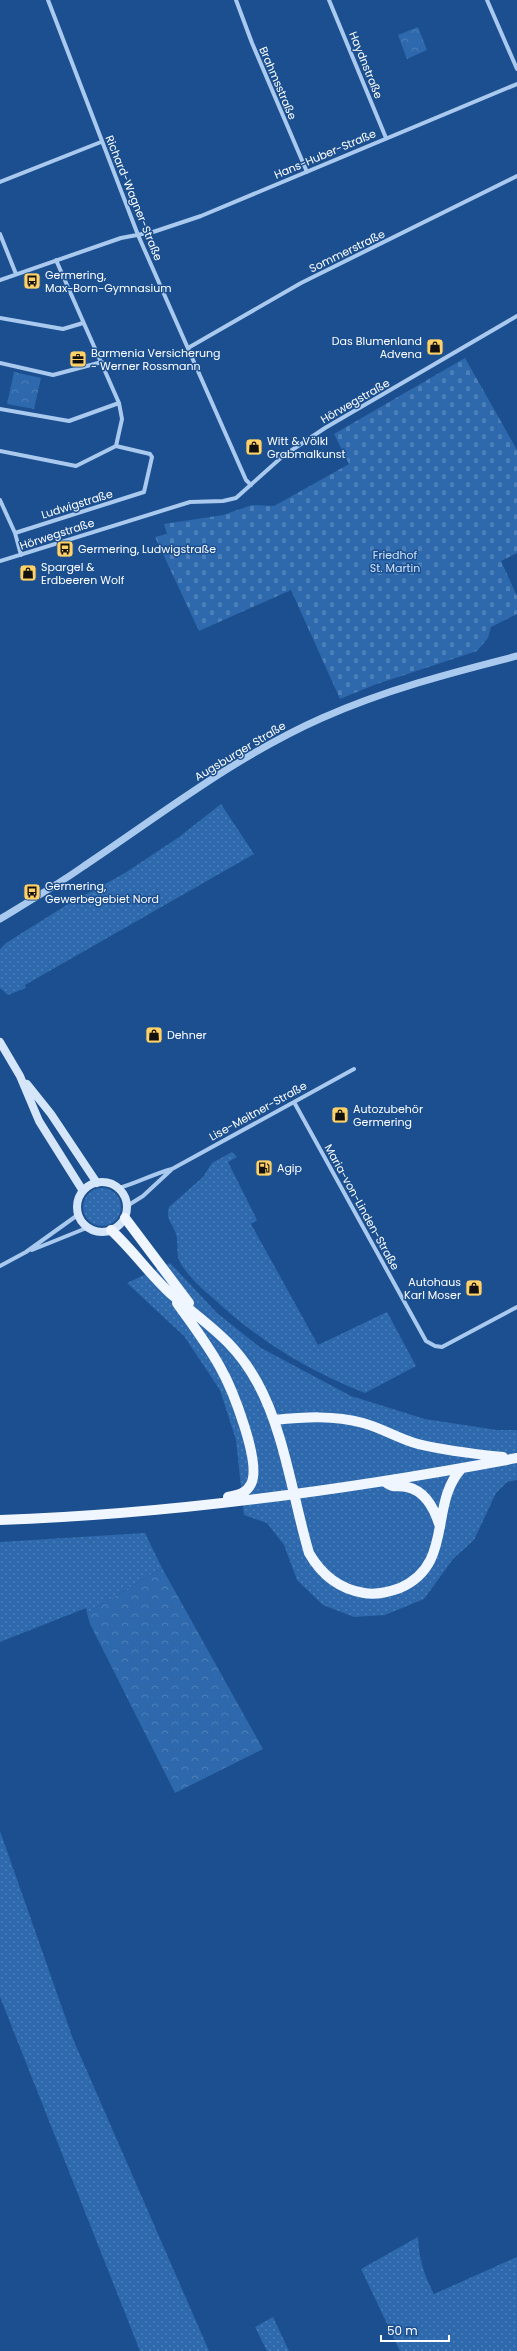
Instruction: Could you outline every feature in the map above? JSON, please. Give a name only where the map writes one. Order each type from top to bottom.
[{"type":"main road","points":[[0,1042],[20,1076],[39,1121],[83,1191]]},
{"type":"main road","points":[[20,1076],[51,1114],[97,1183]]},
{"type":"main road","points":[[97,1183],[111,1184],[119,1188],[125,1197],[127,1206],[125,1218],[118,1226],[111,1230],[96,1231],[89,1227],[79,1214],[78,1203],[83,1191],[97,1183]]},
{"type":"main road","points":[[125,1218],[197,1313]]},
{"type":"main road","points":[[111,1230],[130,1247],[171,1293],[208,1347],[230,1387],[244,1426],[251,1456],[253,1478],[246,1490],[239,1495],[224,1497],[216,1504]]},
{"type":"main road","points":[[171,1293],[219,1332],[239,1353],[258,1382],[274,1420],[300,1525],[309,1553],[320,1570],[341,1586],[367,1594],[392,1591],[416,1578],[430,1560],[436,1549],[449,1484],[462,1468]]},
{"type":"main road","points":[[274,1420],[314,1417],[339,1418],[364,1424],[391,1435],[436,1448],[515,1458]]},
{"type":"main road","points":[[0,1520],[139,1512],[279,1497],[384,1481],[515,1458]]},
{"type":"main road","points":[[384,1481],[391,1487],[410,1488],[419,1492],[433,1507],[440,1527]]},
{"type":"street","name":"Richard-Wagner-Straße","points":[[48,0],[101,142],[138,235],[246,480],[251,485]]},
{"type":"street","name":"Brahmsstraße","points":[[236,0],[252,43],[307,172]]},
{"type":"street","name":"Haydnstraße","points":[[329,0],[386,138]]},
{"type":"street","points":[[487,0],[517,69]]},
{"type":"street","name":"Hans-Huber-Straße","points":[[0,280],[120,238],[138,235],[201,216],[517,84]]},
{"type":"street","points":[[0,182],[101,142]]},
{"type":"street","name":"Sommerstraße","points":[[188,348],[291,288],[517,176]]},
{"type":"street","points":[[0,234],[16,274]]},
{"type":"street","points":[[0,452],[76,466],[116,446],[122,419],[119,403],[56,260]]},
{"type":"street","name":"Hörwegstraße","points":[[0,561],[190,502],[232,500],[283,456],[324,428],[517,316]]},
{"type":"street","points":[[0,318],[63,330],[83,322]]},
{"type":"street","points":[[0,363],[53,375],[102,362]]},
{"type":"street","points":[[0,409],[68,421],[119,403]]},
{"type":"street","name":"Ludwigstraße","points":[[15,533],[144,492],[152,457],[150,454],[116,446]]},
{"type":"street","points":[[0,500],[15,533],[21,555]]},
{"type":"street","name":"Augsburger Straße","points":[[0,919],[84,867],[219,775],[277,740],[321,718],[391,690],[517,656]]},
{"type":"street","name":"Lise-Meitner-Straße","points":[[119,1188],[136,1183],[153,1174],[172,1169],[354,1069]]},
{"type":"street","name":"Maria-von-Linden-Straße","points":[[294,1102],[426,1340],[435,1346],[449,1344],[517,1307]]},
{"type":"street","name":"Lise-Meitner-Straße","points":[[127,1206],[148,1192],[172,1169]]},
{"type":"street","points":[[26,1252],[79,1214]]},
{"type":"street","points":[[0,1266],[26,1252],[89,1227]]},
{"type":"green space","points":[[418,27],[427,50],[407,59],[398,35]]},
{"type":"green space","name":"Friedhof St. Martin","points":[[465,358],[517,450],[517,553],[501,561],[517,596],[517,614],[491,627],[488,638],[477,651],[374,685],[340,699],[291,590],[199,631],[155,537],[167,534],[164,524],[223,515],[252,505],[274,506],[349,464],[334,434]]},
{"type":"green space","points":[[14,372],[41,378],[34,409],[7,404]]},
{"type":"green space","points":[[221,804],[254,854],[25,985],[26,988],[8,995],[0,988],[0,949],[6,943],[65,906],[125,873],[179,837]]},
{"type":"green space","points":[[232,1152],[237,1157],[228,1162],[257,1220],[251,1224],[318,1345],[387,1312],[416,1366],[365,1393],[324,1375],[285,1354],[231,1314],[205,1291],[184,1269],[179,1261],[176,1234],[168,1215],[169,1207],[203,1177],[212,1163]]},
{"type":"green space","points":[[102,1188],[112,1191],[118,1197],[121,1207],[118,1217],[112,1223],[102,1226],[92,1223],[86,1217],[83,1207],[86,1197],[92,1191]]},
{"type":"green space","points":[[170,1263],[217,1313],[261,1348],[351,1396],[425,1419],[497,1430],[517,1430],[517,1480],[507,1482],[496,1493],[474,1540],[453,1559],[424,1599],[385,1615],[354,1617],[323,1605],[297,1580],[284,1545],[267,1523],[244,1515],[236,1440],[220,1390],[184,1336],[127,1283]]},
{"type":"green space","points":[[145,1533],[162,1568],[87,1613],[86,1608],[0,1642],[0,1542]]},
{"type":"green space","points":[[162,1568],[263,1749],[175,1793],[90,1624],[87,1613]]},
{"type":"green space","points":[[0,1831],[73,2039],[209,2351],[140,2351],[0,1997]]},
{"type":"green space","points":[[418,2237],[423,2267],[427,2280],[434,2294],[517,2257],[517,2351],[400,2351],[361,2269]]},
{"type":"green space","points":[[273,2317],[289,2351],[267,2351],[255,2327]]},
{"type":"place","name":"Germering, Max-Born-Gymnasium","points":[[32,281]]},
{"type":"place","name":"Das Blumenland Advena","points":[[435,347]]},
{"type":"place","name":"Barmenia Versicherung - Werner Rossmann","points":[[78,359]]},
{"type":"place","name":"Witt & Völkl Grabmalkunst","points":[[254,447]]},
{"type":"place","name":"Germering, Ludwigstraße","points":[[65,549]]},
{"type":"place","name":"Spargel & Erdbeeren Wolf","points":[[28,573]]},
{"type":"place","name":"Germering, Gewerbegebiet Nord","points":[[32,892]]},
{"type":"place","name":"Dehner","points":[[154,1035]]},
{"type":"place","name":"Autozubehör Germering","points":[[340,1115]]},
{"type":"place","name":"Agip","points":[[264,1168]]},
{"type":"place","name":"Autohaus Karl Moser","points":[[474,1288]]}]
